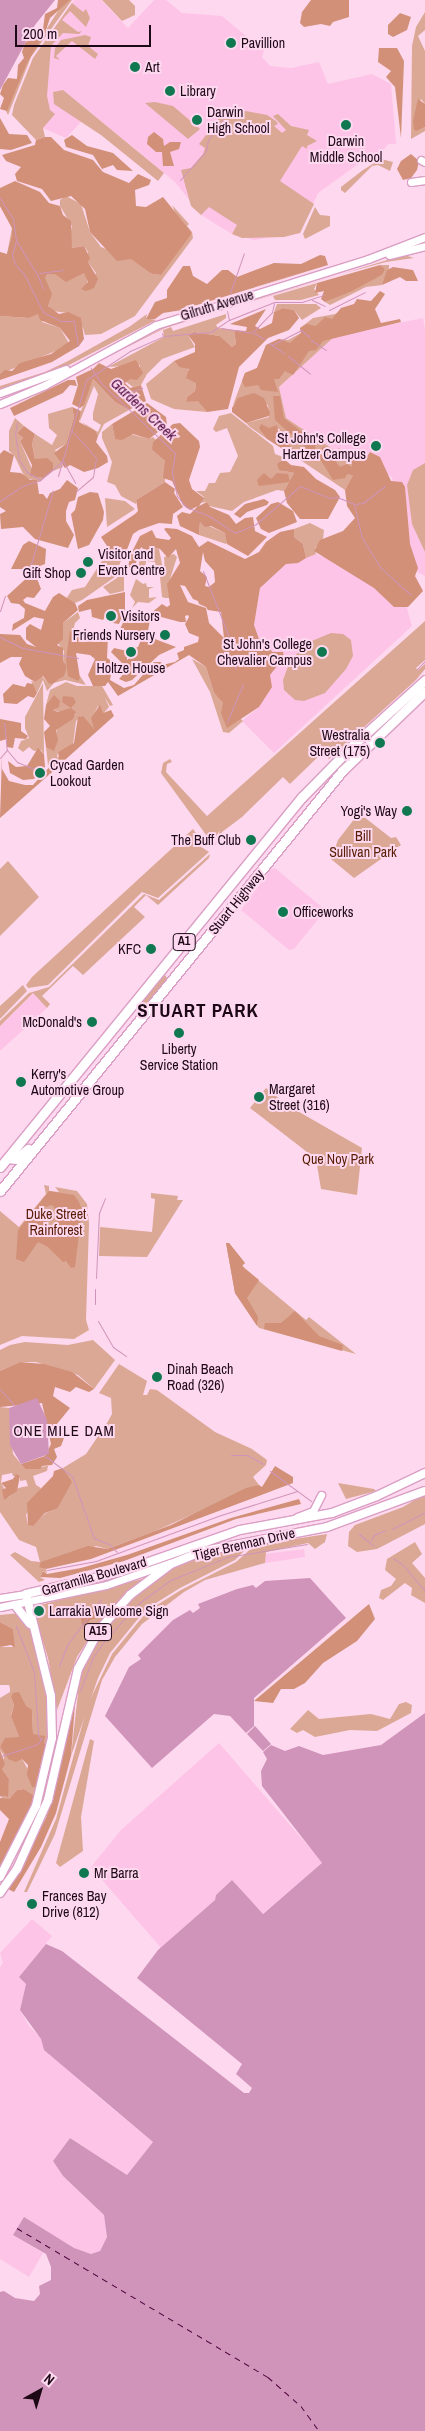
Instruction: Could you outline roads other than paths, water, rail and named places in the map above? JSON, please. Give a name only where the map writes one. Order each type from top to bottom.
[{"type":"highway","name":"Stuart Highway","points":[[0,1192],[336,779],[425,680]]},
{"type":"highway","name":"Stuart Highway","points":[[0,1168],[234,880],[326,772],[404,704],[425,691]]},
{"type":"highway","points":[[326,772],[336,779]]},
{"type":"highway","points":[[234,880],[246,890]]},
{"type":"highway","points":[[164,967],[176,977]]},
{"type":"highway","points":[[87,1061],[98,1070]]},
{"type":"highway","points":[[8,1158],[20,1157],[57,1121]]},
{"type":"highway","points":[[0,1175],[10,1166],[21,1166]]},
{"type":"main road","name":"Garramilla Boulevard","points":[[29,1594],[120,1572],[240,1530],[332,1513],[377,1496],[425,1473]]},
{"type":"main road","name":"Tiger Brennan Drive","points":[[0,1894],[16,1869],[42,1816],[61,1749],[70,1694],[89,1647],[130,1595],[177,1561],[234,1544],[327,1527],[425,1491]]},
{"type":"main road","points":[[0,1877],[36,1806],[51,1750],[51,1696],[34,1630],[29,1594]]},
{"type":"main road","points":[[15,1606],[34,1630]]},
{"type":"street","points":[[411,182],[425,180]]},
{"type":"street","name":"Gilruth Avenue","points":[[368,260],[425,237]]},
{"type":"street","name":"Gilruth Avenue","points":[[0,404],[45,385],[132,336],[167,321],[368,260],[425,246]]},
{"type":"street","name":"Gilruth Avenue","points":[[0,393],[18,389],[74,368]]},
{"type":"street","points":[[0,398],[18,389]]},
{"type":"street","points":[[290,1520],[313,1511],[321,1495]]},
{"type":"street","name":"Garramilla Boulevard","points":[[0,1607],[30,1603],[123,1581],[177,1561]]},
{"type":"street","name":"Garramilla Boulevard","points":[[0,1598],[29,1594]]},
{"type":"waterway","points":[[180,180],[206,151],[208,140],[225,117]]},
{"type":"waterway","name":"Gardens Creek","points":[[0,198],[13,219],[16,241],[12,255],[15,264],[24,274],[43,312],[61,321],[74,321],[78,346]]},
{"type":"waterway","points":[[17,242],[37,274],[43,289]]},
{"type":"waterway","points":[[230,293],[244,253]]},
{"type":"waterway","points":[[39,273],[63,270]]},
{"type":"waterway","points":[[329,310],[365,292]]},
{"type":"waterway","points":[[164,336],[211,332],[229,320],[274,302],[302,302],[324,295]]},
{"type":"waterway","points":[[312,300],[325,306]]},
{"type":"waterway","points":[[221,328],[252,333],[272,312],[274,303]]},
{"type":"waterway","points":[[227,311],[229,320]]},
{"type":"waterway","points":[[272,345],[301,330],[309,337]]},
{"type":"waterway","points":[[58,476],[86,380],[130,351],[163,336],[162,333]]},
{"type":"waterway","points":[[254,333],[264,339]]},
{"type":"waterway","points":[[311,340],[326,350]]},
{"type":"waterway","points":[[269,343],[284,353]]},
{"type":"waterway","points":[[288,356],[310,374]]},
{"type":"waterway","name":"Gardens Creek","points":[[91,368],[101,383],[175,453],[172,473],[177,496],[186,507],[209,516],[235,533],[256,524],[300,486],[329,498],[337,497],[354,504],[362,538],[381,568],[411,595]]},
{"type":"waterway","points":[[117,397],[142,388]]},
{"type":"waterway","points":[[17,422],[15,434],[19,460],[27,472],[39,479]]},
{"type":"waterway","points":[[72,431],[96,458],[93,477],[75,492]]},
{"type":"waterway","points":[[0,501],[22,486],[40,480],[63,461],[75,483]]},
{"type":"waterway","points":[[355,504],[363,503],[385,486]]},
{"type":"waterway","points":[[29,571],[53,490]]},
{"type":"waterway","points":[[203,571],[231,642]]},
{"type":"waterway","points":[[0,611],[5,596]]},
{"type":"waterway","points":[[0,637],[23,648],[78,658]]},
{"type":"waterway","points":[[235,669],[239,657]]},
{"type":"waterway","points":[[417,669],[425,661]]},
{"type":"waterway","points":[[227,722],[243,684]]},
{"type":"waterway","points":[[4,723],[7,750],[17,762],[34,769]]},
{"type":"waterway","points":[[0,758],[7,750]]},
{"type":"waterway","points":[[96,1278],[99,1213],[105,1198]]},
{"type":"waterway","points":[[95,1289],[95,1304]]},
{"type":"waterway","points":[[98,1321],[113,1347],[126,1356]]},
{"type":"waterway","points":[[0,1389],[14,1405]]},
{"type":"waterway","points":[[231,1455],[247,1455],[263,1464]]},
{"type":"waterway","points":[[45,1456],[72,1476],[94,1538],[109,1544],[117,1552]]},
{"type":"waterway","points":[[270,1471],[311,1501]]},
{"type":"waterway","points":[[47,1570],[96,1561],[221,1515],[297,1491]]},
{"type":"waterway","points":[[392,1529],[425,1512]]},
{"type":"waterway","points":[[371,1540],[374,1535],[385,1530]]},
{"type":"waterway","points":[[359,1534],[374,1546]]},
{"type":"waterway","points":[[80,1691],[93,1657],[104,1641],[139,1603],[171,1580],[227,1557],[307,1544]]},
{"type":"waterway","points":[[393,1558],[403,1565],[425,1591]]},
{"type":"waterway","points":[[59,1666],[67,1645],[101,1599]]},
{"type":"waterway","points":[[16,1626],[34,1672],[38,1734],[41,1740]]},
{"type":"waterway","points":[[1,1756],[37,1744],[42,1738]]},
{"type":"place","name":"Pavillion","points":[[231,43]]},
{"type":"place","name":"Art","points":[[135,67]]},
{"type":"place","name":"Library","points":[[170,91]]},
{"type":"place","name":"Darwin High School","points":[[197,120]]},
{"type":"place","name":"Darwin Middle School","points":[[346,125]]},
{"type":"place","name":"St John's College Hartzer Campus","points":[[376,446]]},
{"type":"place","name":"Visitor and Event Centre","points":[[88,562]]},
{"type":"place","name":"Gift Shop","points":[[81,573]]},
{"type":"place","name":"Visitors","points":[[111,616]]},
{"type":"place","name":"Friends Nursery","points":[[165,635]]},
{"type":"place","name":"Holtze House","points":[[131,652]]},
{"type":"place","name":"St John's College Chevalier Campus","points":[[322,652]]},
{"type":"place","name":"Westralia Street (175)","points":[[380,743]]},
{"type":"place","name":"Cycad Garden Lookout","points":[[40,773]]},
{"type":"place","name":"Yogi's Way","points":[[407,811]]},
{"type":"place","name":"The Buff Club","points":[[251,840]]},
{"type":"place","name":"Officeworks","points":[[283,912]]},
{"type":"place","name":"KFC","points":[[151,949]]},
{"type":"place","name":"McDonald's","points":[[92,1022]]},
{"type":"place","name":"Liberty Service Station","points":[[179,1033]]},
{"type":"place","name":"Kerry's Automotive Group","points":[[21,1082]]},
{"type":"place","name":"Margaret Street (316)","points":[[259,1097]]},
{"type":"place","name":"Dinah Beach Road (326)","points":[[157,1377]]},
{"type":"place","name":"Larrakia Welcome Sign","points":[[39,1611]]},
{"type":"place","name":"Mr Barra","points":[[84,1873]]},
{"type":"place","name":"Frances Bay Drive (812)","points":[[32,1904]]},
{"type":"district","name":"STUART PARK","points":[[198,1011]]},
{"type":"district","name":"ONE MILE DAM","points":[[64,1431]]},
{"type":"park label","name":"Bill Sullivan Park","points":[[363,844]]},
{"type":"park label","name":"Que Noy Park","points":[[338,1159]]},
{"type":"park label","name":"Duke Street Rainforest","points":[[56,1222]]}]
